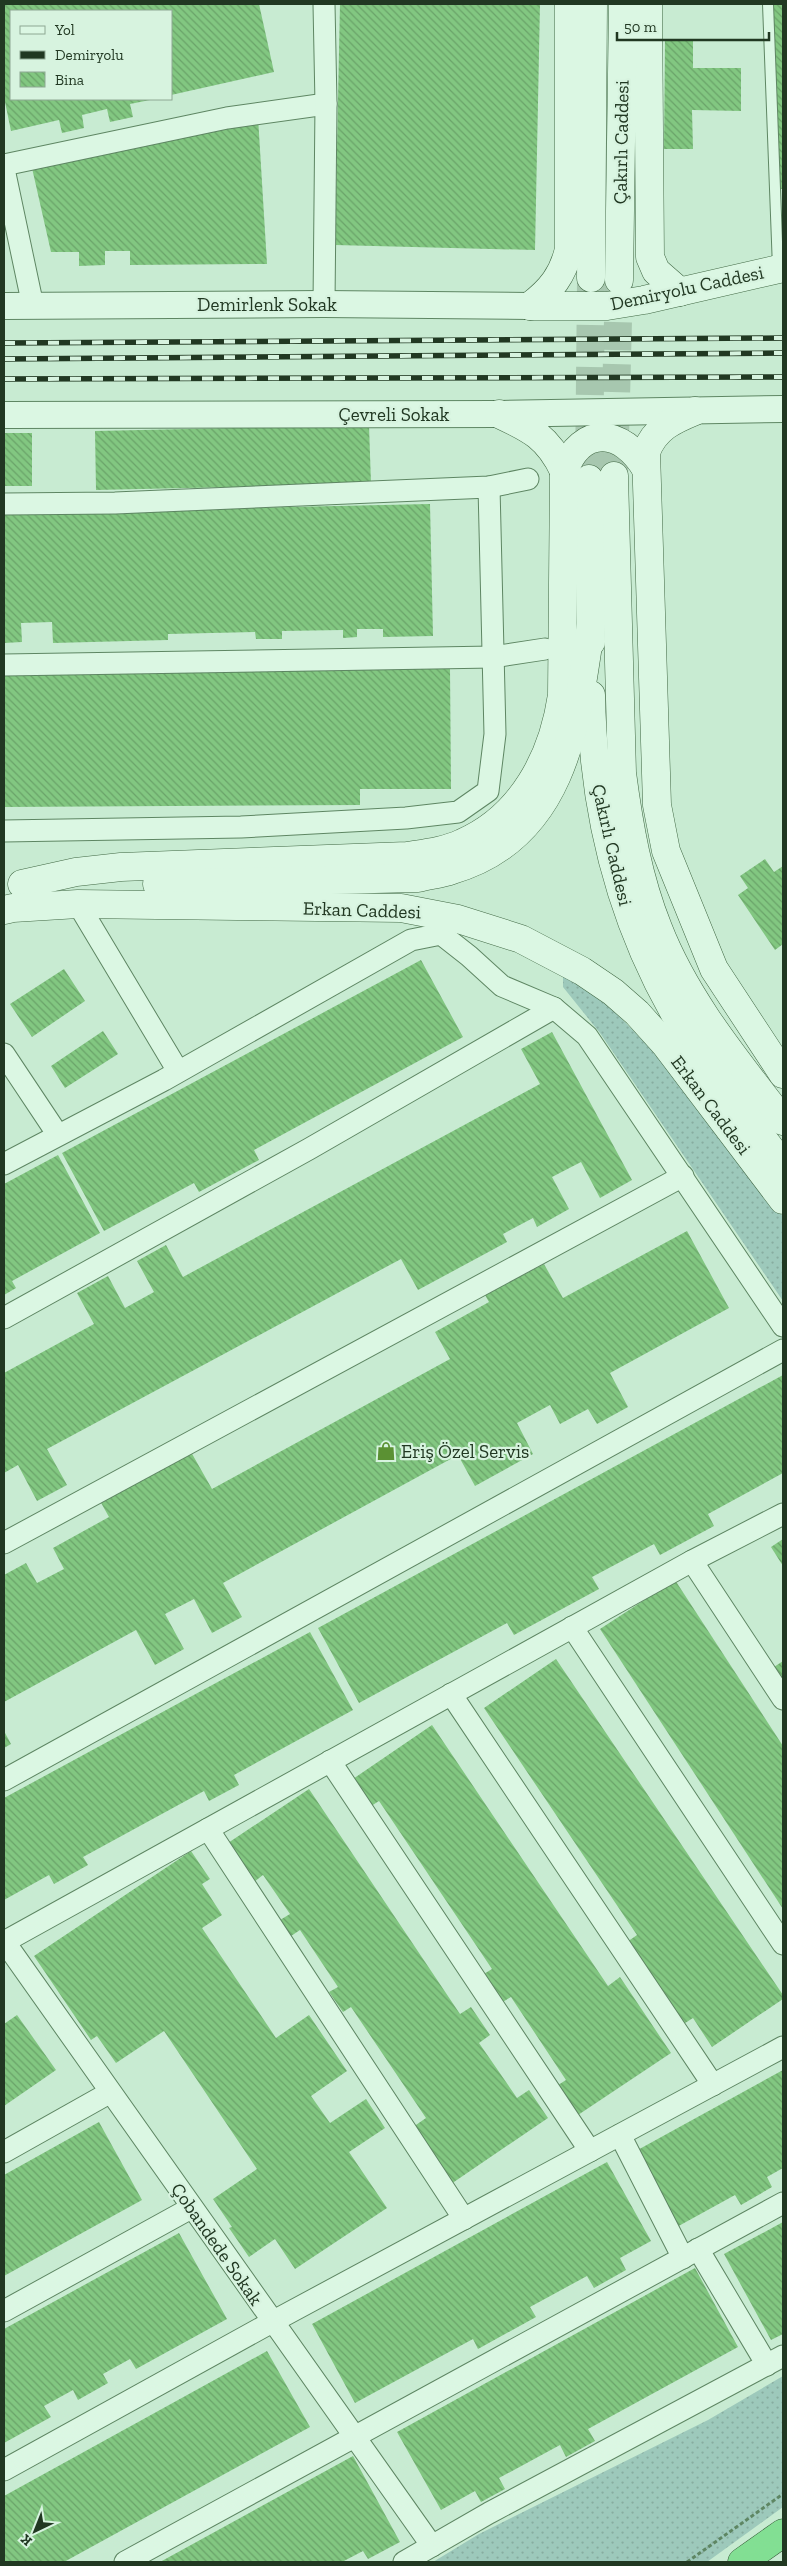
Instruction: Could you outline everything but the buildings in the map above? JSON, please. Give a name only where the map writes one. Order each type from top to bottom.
[{"type":"highway","points":[[742,2562],[783,2533]]},
{"type":"main road","points":[[530,306],[557,282],[565,265],[569,249],[569,4]]},
{"type":"main road","name":"Çakırlı Caddesi","points":[[591,278],[593,4]]},
{"type":"main road","name":"Çakırlı Caddesi","points":[[620,280],[623,4]]},
{"type":"main road","points":[[648,4],[650,256],[656,270],[680,292]]},
{"type":"main road","name":"Demiryolu Caddesi","points":[[530,306],[607,306],[680,292],[781,268]]},
{"type":"main road","points":[[695,411],[661,428],[648,446],[646,469],[657,805],[666,851],[714,969],[783,1074]]},
{"type":"main road","points":[[499,414],[528,427],[589,475]]},
{"type":"main road","points":[[13,885],[76,872],[121,867],[407,856],[438,851],[462,843],[499,821],[517,802],[532,780],[547,755],[558,726],[589,475],[573,453],[581,445],[593,439],[606,437],[620,440],[630,447],[646,469]]},
{"type":"main road","name":"Çakırlı Caddesi","points":[[589,475],[592,730],[595,776],[622,897],[656,979],[676,1015],[697,1049],[783,1165]]},
{"type":"main road","name":"Çakırlı Caddesi","points":[[589,475],[628,818],[645,890],[658,929],[697,1003],[718,1035],[783,1121]]},
{"type":"main road","name":"Erkan Caddesi","points":[[13,885],[390,880],[418,878],[452,870],[484,857],[513,837],[536,811],[556,781],[577,714],[591,624]]},
{"type":"main road","name":"Erkan Caddesi","points":[[4,910],[78,904],[401,908],[458,919],[521,939],[582,971],[613,992],[637,1013],[665,1044],[783,1200]]},
{"type":"street","points":[[324,4],[326,104],[324,304]]},
{"type":"street","points":[[4,165],[227,118],[326,104]]},
{"type":"street","points":[[4,169],[32,306]]},
{"type":"street","name":"Demirlenk Sokak","points":[[4,306],[324,304],[530,306]]},
{"type":"street","name":"Çevreli Sokak","points":[[4,415],[499,414],[783,410]]},
{"type":"street","points":[[4,504],[116,503],[489,487],[528,479]]},
{"type":"street","points":[[4,831],[242,827],[406,818],[458,812],[488,791],[495,734],[489,487]]},
{"type":"street","points":[[4,666],[493,657],[545,649]]},
{"type":"street","points":[[78,904],[178,1071]]},
{"type":"street","points":[[4,1164],[178,1071],[412,940],[441,934],[470,956],[502,986],[554,1008],[587,1036],[783,1326]]},
{"type":"street","points":[[4,1318],[309,1149],[554,1008]]},
{"type":"street","points":[[4,1054],[58,1135]]},
{"type":"street","points":[[4,1544],[683,1176]]},
{"type":"street","points":[[4,1780],[783,1350]]},
{"type":"street","points":[[4,1941],[692,1561],[783,1514]]},
{"type":"street","points":[[692,1561],[783,1699]]},
{"type":"street","points":[[572,1627],[783,1944]]},
{"type":"street","points":[[451,1694],[713,2085]]},
{"type":"street","points":[[330,1761],[590,2151]]},
{"type":"street","points":[[208,1828],[464,2219]]},
{"type":"street","name":"Çobandede Sokak","points":[[4,1941],[109,2093],[432,2546]]},
{"type":"street","points":[[4,2470],[272,2322],[783,2047]]},
{"type":"street","points":[[4,2152],[109,2093]]},
{"type":"street","points":[[404,2562],[775,2361],[691,2254],[620,2135]]},
{"type":"street","points":[[125,2562],[783,2203]]},
{"type":"street","points":[[4,2311],[191,2208]]},
{"type":"lane","points":[[768,4],[781,268]]},
{"type":"path","points":[[687,2562],[783,2494]]},
{"type":"shaded area","points":[[563,973],[583,985],[615,1012],[695,1094],[783,1217],[783,1301],[600,1033],[563,987]]},
{"type":"shaded area","points":[[783,2376],[783,2507],[707,2562],[433,2562],[479,2534],[708,2420]]},
{"type":"tunnel","points":[[614,476],[619,281]]},
{"type":"tunnel","points":[[589,479],[591,282]]},
{"type":"railway","points":[[4,343],[783,338]]},
{"type":"railway","points":[[4,359],[783,353]]},
{"type":"railway","points":[[4,379],[783,377]]},
{"type":"place","name":"Eriş Özel Servis","points":[[386,1451]]}]
